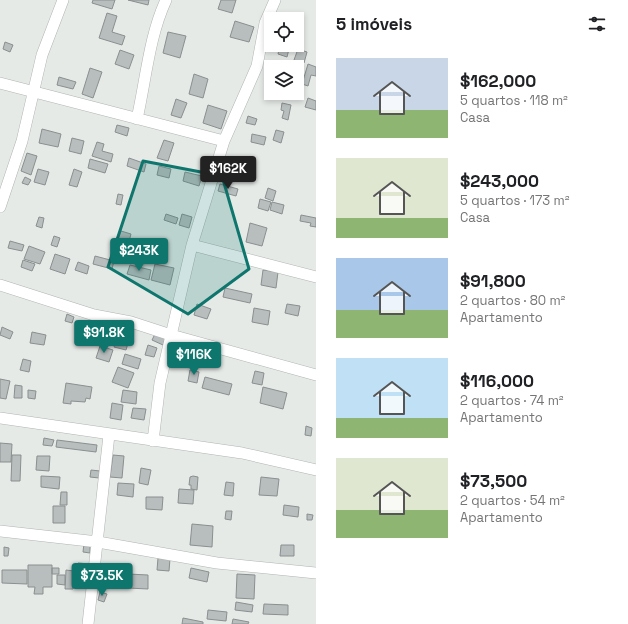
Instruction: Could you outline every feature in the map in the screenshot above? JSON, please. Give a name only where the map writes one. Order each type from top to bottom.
[{"type":"street","points":[[1,201],[22,141],[42,55],[63,0]]},
{"type":"street","points":[[136,118],[158,16],[166,0]]},
{"type":"street","points":[[153,441],[160,383],[192,245],[224,141],[257,66],[265,24],[275,0]]},
{"type":"street","points":[[0,83],[224,141]]},
{"type":"street","points":[[192,245],[316,276]]},
{"type":"street","points":[[0,285],[94,315],[130,322],[171,335],[316,375]]},
{"type":"street","points":[[0,418],[109,435],[242,453],[316,470]]},
{"type":"street","points":[[88,624],[109,435]]},
{"type":"street","points":[[0,531],[98,542],[217,563],[316,573]]},
{"type":"highlighted area","points":[[143,161],[222,176],[249,269],[188,314],[108,267]]},
{"type":"building","points":[[93,0],[115,0],[112,9],[92,3]]},
{"type":"building","points":[[128,0],[149,0],[148,5]]},
{"type":"building","points":[[221,0],[236,0],[232,13],[218,9]]},
{"type":"building","points":[[107,13],[117,16],[112,32],[125,36],[122,45],[99,38]]},
{"type":"building","points":[[235,21],[254,27],[249,42],[230,37]]},
{"type":"building","points":[[168,32],[186,36],[180,58],[163,53]]},
{"type":"building","points":[[5,42],[13,45],[10,52],[3,49]]},
{"type":"building","points":[[120,50],[134,55],[129,69],[115,64]]},
{"type":"building","points":[[278,52],[288,52],[287,57],[278,54]]},
{"type":"building","points":[[297,52],[307,52],[304,63],[304,60],[294,60]]},
{"type":"building","points":[[308,64],[316,67],[316,76],[311,75],[308,86],[304,85],[304,77]]},
{"type":"building","points":[[90,68],[102,72],[93,98],[82,94]]},
{"type":"building","points":[[194,74],[208,79],[203,98],[189,94]]},
{"type":"building","points":[[59,77],[76,82],[73,89],[57,85]]},
{"type":"building","points":[[308,98],[316,101],[316,110],[305,107]]},
{"type":"building","points":[[176,99],[187,103],[181,118],[171,115]]},
{"type":"building","points":[[282,103],[291,105],[288,120],[282,118],[284,111],[281,110]]},
{"type":"building","points":[[208,105],[227,111],[221,129],[203,123]]},
{"type":"building","points":[[248,116],[257,119],[255,125],[246,123]]},
{"type":"building","points":[[117,125],[129,128],[127,136],[115,132]]},
{"type":"building","points":[[42,129],[61,134],[58,147],[39,143]]},
{"type":"building","points":[[276,130],[284,132],[281,143],[273,140]]},
{"type":"building","points":[[252,134],[266,137],[264,145],[251,142]]},
{"type":"building","points":[[72,138],[84,141],[81,154],[69,151]]},
{"type":"building","points":[[164,140],[174,143],[168,161],[157,158]]},
{"type":"building","points":[[97,142],[104,144],[102,151],[113,154],[111,162],[92,156]]},
{"type":"building","points":[[27,153],[37,156],[31,175],[21,171]]},
{"type":"building","points":[[129,158],[146,164],[144,172],[127,166]]},
{"type":"building","points":[[90,159],[108,164],[105,173],[88,168]]},
{"type":"building","points":[[159,166],[171,169],[169,178],[157,175]]},
{"type":"building","points":[[38,169],[49,172],[45,185],[34,182]]},
{"type":"building","points":[[74,169],[82,172],[77,187],[69,185]]},
{"type":"building","points":[[185,172],[202,176],[199,186],[183,181]]},
{"type":"building","points":[[25,177],[31,180],[28,185],[22,183]]},
{"type":"building","points":[[220,184],[238,189],[236,196],[218,191]]},
{"type":"building","points":[[268,188],[276,191],[273,201],[265,198]]},
{"type":"building","points":[[118,194],[123,195],[121,205],[116,204]]},
{"type":"building","points":[[260,199],[271,202],[268,211],[258,208]]},
{"type":"building","points":[[272,202],[284,205],[282,214],[270,210]]},
{"type":"building","points":[[166,214],[178,218],[176,224],[164,220]]},
{"type":"building","points":[[182,214],[192,217],[189,228],[179,225]]},
{"type":"building","points":[[301,215],[316,218],[316,227],[310,226],[311,223],[300,221]]},
{"type":"building","points":[[39,217],[44,218],[42,228],[36,226]]},
{"type":"building","points":[[250,223],[267,228],[262,246],[246,242]]},
{"type":"building","points":[[121,231],[131,234],[128,245],[117,242]]},
{"type":"building","points":[[54,236],[60,238],[57,247],[51,245]]},
{"type":"building","points":[[160,240],[167,243],[162,258],[155,256]]},
{"type":"building","points":[[10,241],[24,245],[22,251],[8,248]]},
{"type":"building","points":[[29,246],[45,252],[40,264],[24,259]]},
{"type":"building","points":[[55,254],[70,259],[65,274],[50,269]]},
{"type":"building","points":[[95,256],[114,261],[112,269],[93,264]]},
{"type":"building","points":[[23,260],[35,264],[32,271],[21,267]]},
{"type":"building","points":[[78,262],[89,266],[87,274],[75,270]]},
{"type":"building","points":[[155,264],[174,268],[170,285],[151,280]]},
{"type":"building","points":[[130,265],[151,270],[149,280],[127,274]]},
{"type":"building","points":[[263,270],[278,272],[276,288],[261,285]]},
{"type":"building","points":[[225,288],[252,294],[250,303],[223,297]]},
{"type":"building","points":[[197,304],[211,309],[207,319],[194,315]]},
{"type":"building","points":[[287,304],[300,306],[298,316],[285,313]]},
{"type":"building","points":[[254,308],[270,311],[268,325],[252,322]]},
{"type":"building","points":[[67,314],[74,317],[72,323],[65,321]]},
{"type":"building","points":[[2,327],[13,332],[10,339],[0,335]]},
{"type":"building","points":[[120,327],[132,330],[126,350],[114,347]]},
{"type":"building","points":[[32,332],[46,335],[44,345],[30,343]]},
{"type":"building","points":[[156,332],[166,336],[163,345],[152,340]]},
{"type":"building","points":[[179,344],[195,348],[193,357],[177,353]]},
{"type":"building","points":[[148,345],[157,348],[154,357],[145,355]]},
{"type":"building","points":[[100,346],[113,350],[109,362],[96,358]]},
{"type":"building","points":[[125,354],[141,359],[138,369],[122,364]]},
{"type":"building","points":[[23,359],[31,361],[29,372],[20,370]]},
{"type":"building","points":[[118,367],[134,373],[128,388],[112,382]]},
{"type":"building","points":[[190,370],[199,372],[197,383],[188,381]]},
{"type":"building","points":[[255,371],[264,373],[262,385],[252,383]]},
{"type":"building","points":[[205,377],[232,384],[229,395],[202,388]]},
{"type":"building","points":[[0,379],[10,381],[6,399],[0,398]]},
{"type":"building","points":[[66,383],[92,387],[90,399],[86,398],[85,402],[71,401],[71,404],[63,403]]},
{"type":"building","points":[[15,385],[22,386],[22,398],[14,398]]},
{"type":"building","points":[[263,387],[287,393],[283,409],[260,403]]},
{"type":"building","points":[[28,390],[36,391],[35,399],[28,398]]},
{"type":"building","points":[[123,390],[137,392],[136,404],[121,402]]},
{"type":"building","points":[[112,403],[123,405],[121,420],[110,418]]},
{"type":"building","points":[[133,408],[146,409],[144,420],[131,418]]},
{"type":"building","points":[[306,426],[312,428],[311,436],[305,435]]},
{"type":"building","points":[[44,438],[54,440],[52,446],[43,445]]},
{"type":"building","points":[[57,440],[97,445],[96,452],[56,447]]},
{"type":"building","points":[[0,443],[12,444],[11,462],[0,462]]},
{"type":"building","points":[[12,455],[21,455],[20,481],[11,481]]},
{"type":"building","points":[[113,455],[124,456],[122,478],[110,477]]},
{"type":"building","points":[[37,456],[50,456],[49,471],[36,470]]},
{"type":"building","points":[[141,468],[151,470],[148,485],[139,483]]},
{"type":"building","points":[[91,470],[100,471],[99,478],[90,477]]},
{"type":"building","points":[[41,476],[60,477],[59,489],[41,487]]},
{"type":"building","points":[[190,477],[198,477],[197,490],[191,489],[191,485],[189,485]]},
{"type":"building","points":[[261,477],[279,479],[277,496],[259,495]]},
{"type":"building","points":[[226,482],[234,483],[233,496],[224,495]]},
{"type":"building","points":[[118,483],[134,484],[133,497],[117,495]]},
{"type":"building","points":[[179,489],[194,490],[193,504],[178,503]]},
{"type":"building","points":[[61,492],[67,492],[67,505],[60,505]]},
{"type":"building","points":[[146,497],[163,497],[162,510],[146,509]]},
{"type":"building","points":[[284,505],[299,507],[298,517],[283,515]]},
{"type":"building","points":[[53,506],[65,506],[65,523],[53,523]]},
{"type":"building","points":[[226,511],[232,511],[231,520],[225,519]]},
{"type":"building","points":[[307,514],[313,515],[312,520],[307,520]]},
{"type":"building","points":[[192,524],[213,526],[212,547],[190,545]]},
{"type":"building","points":[[84,543],[90,544],[90,553],[83,552]]},
{"type":"building","points":[[281,545],[294,545],[294,556],[280,556]]},
{"type":"building","points":[[4,547],[9,548],[8,556],[4,556]]},
{"type":"building","points":[[158,558],[170,559],[169,571],[157,570]]},
{"type":"building","points":[[78,563],[90,564],[89,582],[76,581]]},
{"type":"building","points":[[28,565],[52,565],[52,587],[43,587],[43,594],[34,594],[35,587],[28,587]]},
{"type":"building","points":[[52,568],[59,568],[59,574],[52,574]]},
{"type":"building","points":[[191,568],[209,572],[207,582],[189,578]]},
{"type":"building","points":[[2,570],[27,570],[27,584],[2,583]]},
{"type":"building","points":[[66,570],[74,571],[73,589],[65,589]]},
{"type":"building","points":[[128,574],[148,575],[148,589],[128,588]]},
{"type":"building","points":[[237,574],[255,575],[254,599],[236,598]]},
{"type":"building","points":[[57,575],[65,575],[65,585],[57,584]]},
{"type":"building","points":[[100,592],[107,594],[104,602],[98,600]]},
{"type":"building","points":[[236,602],[253,605],[252,612],[235,610]]},
{"type":"building","points":[[264,604],[288,605],[288,615],[263,614]]},
{"type":"building","points":[[208,610],[227,612],[226,621],[207,619]]},
{"type":"building","points":[[183,618],[203,622],[203,624],[182,624]]},
{"type":"building","points":[[233,619],[249,622],[248,624],[232,624]]}]
